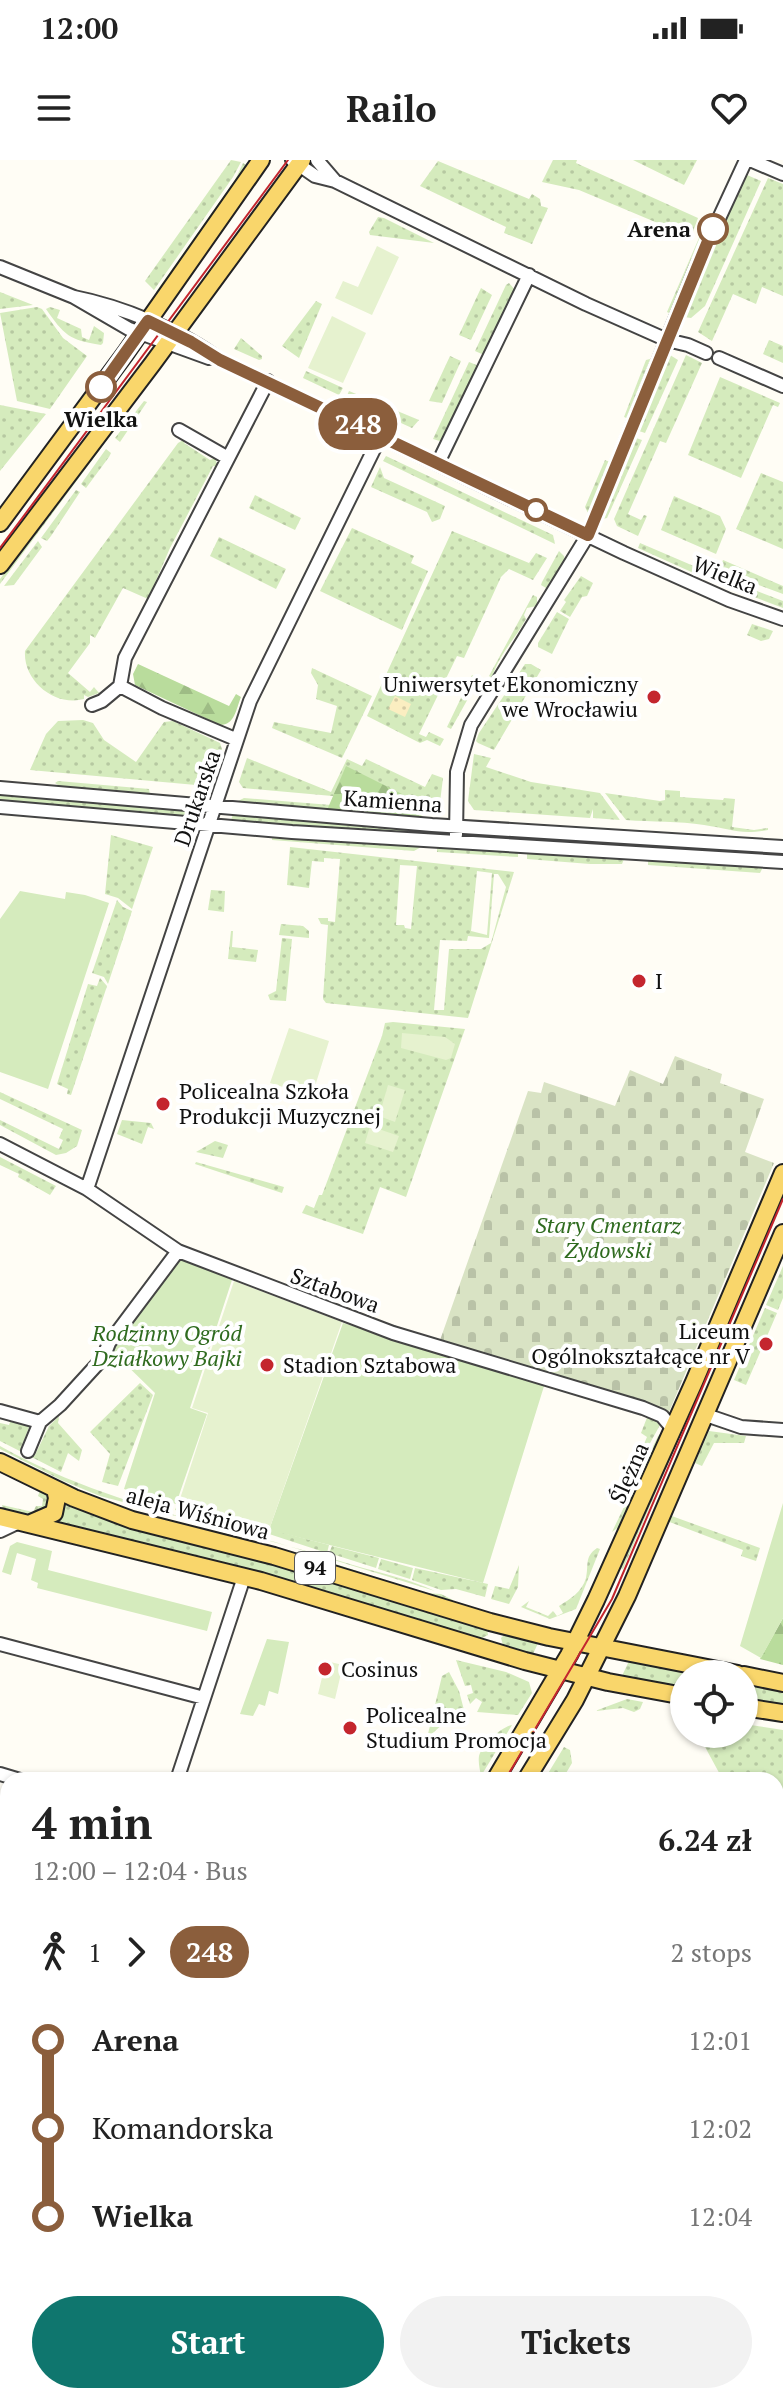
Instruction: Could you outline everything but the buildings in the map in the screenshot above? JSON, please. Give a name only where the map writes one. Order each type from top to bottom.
[{"type":"main road","points":[[0,523],[144,327],[261,160]]},
{"type":"main road","points":[[0,565],[297,162]]},
{"type":"main road","name":"Ślężna","points":[[500,1772],[576,1642],[673,1429],[783,1173]]},
{"type":"main road","points":[[531,1772],[588,1676],[643,1561],[783,1233]]},
{"type":"main road","name":"aleja Wiśniowa","points":[[0,1462],[55,1489],[132,1520],[274,1556],[478,1619],[576,1642]]},
{"type":"main road","points":[[24,1523],[39,1522],[54,1513],[55,1489]]},
{"type":"main road","name":"94","points":[[0,1517],[244,1577],[525,1661],[670,1693]]},
{"type":"main road","name":"94","points":[[576,1642],[670,1660]]},
{"type":"main road","points":[[525,1661],[542,1680],[543,1698]]},
{"type":"main road","points":[[758,1678],[783,1683]]},
{"type":"main road","points":[[758,1709],[783,1713]]},
{"type":"street","points":[[317,160],[335,181]]},
{"type":"street","points":[[456,842],[457,772],[471,725],[588,535],[709,239],[748,160],[783,174]]},
{"type":"street","points":[[297,162],[317,177],[335,181],[586,304],[667,340],[706,353]]},
{"type":"street","name":"Wielka","points":[[0,267],[268,381],[588,535],[729,600],[783,619]]},
{"type":"street","points":[[438,463],[529,275]]},
{"type":"street","points":[[719,358],[783,386]]},
{"type":"street","points":[[92,705],[120,686],[125,658],[268,381]]},
{"type":"street","points":[[179,430],[228,458]]},
{"type":"street","name":"Drukarska","points":[[87,1189],[250,701],[381,435]]},
{"type":"street","points":[[120,686],[162,708],[233,738]]},
{"type":"street","name":"Kamienna","points":[[0,788],[456,826],[783,847]]},
{"type":"street","name":"Kamienna","points":[[0,807],[210,825],[783,862]]},
{"type":"street","name":"Sztabowa","points":[[0,1144],[87,1189],[178,1251],[314,1305],[433,1345],[643,1408],[662,1416],[673,1429]]},
{"type":"street","points":[[28,1451],[40,1422],[103,1358],[109,1343],[178,1251]]},
{"type":"street","points":[[0,1411],[40,1422]]},
{"type":"street","points":[[706,1415],[741,1427],[783,1430]]},
{"type":"street","points":[[0,1531],[24,1523]]},
{"type":"street","points":[[180,1772],[244,1577]]},
{"type":"street","points":[[0,1644],[204,1698]]},
{"type":"green space","points":[[231,160],[241,162],[233,177],[154,290],[145,281]]},
{"type":"green space","points":[[553,160],[577,160],[576,163],[698,218],[691,237],[579,190],[542,182]]},
{"type":"green space","points":[[633,160],[697,160],[684,185]]},
{"type":"green space","points":[[438,161],[529,199],[532,194],[540,199],[541,206],[548,208],[532,244],[504,233],[506,227],[420,186]]},
{"type":"green space","points":[[243,163],[249,167],[159,294],[156,292],[235,180]]},
{"type":"green space","points":[[747,175],[761,181],[705,306],[691,318],[684,317],[718,234]]},
{"type":"green space","points":[[768,178],[783,184],[783,296],[762,287],[756,304],[733,294],[712,341],[698,332]]},
{"type":"green space","points":[[378,217],[384,218],[434,243],[370,235]]},
{"type":"green space","points":[[702,231],[705,232],[671,314],[667,312]]},
{"type":"green space","points":[[377,246],[399,257],[372,315],[335,298],[343,281],[358,287]]},
{"type":"green space","points":[[509,283],[515,290],[484,355],[475,351]]},
{"type":"green space","points":[[481,288],[492,295],[471,340],[459,335]]},
{"type":"green space","points":[[0,292],[33,305],[0,309]]},
{"type":"green space","points":[[316,301],[322,304],[299,358],[282,346]]},
{"type":"green space","points":[[37,307],[42,309],[63,338],[87,356],[50,409],[17,401],[0,313]]},
{"type":"green space","points":[[46,309],[60,310],[57,318],[81,329],[82,337],[89,340],[94,326],[104,333],[103,343],[90,343],[68,335]]},
{"type":"green space","points":[[332,316],[366,333],[343,383],[308,368]]},
{"type":"green space","points":[[241,338],[262,356],[262,359],[234,349]]},
{"type":"green space","points":[[769,340],[783,346],[783,363],[763,354]]},
{"type":"green space","points":[[670,355],[678,360],[645,433],[639,431]]},
{"type":"green space","points":[[686,355],[702,363],[666,443],[660,441],[628,514],[641,520],[644,515],[647,516],[638,536],[617,526],[614,519]]},
{"type":"green space","points":[[450,356],[461,361],[442,403],[429,401]]},
{"type":"green space","points":[[650,359],[629,419],[624,417],[646,360]]},
{"type":"green space","points":[[469,362],[479,366],[443,442],[433,439]]},
{"type":"green space","points":[[306,371],[343,388],[339,395],[303,378]]},
{"type":"green space","points":[[720,377],[780,403],[778,407],[773,405],[741,478],[688,455]]},
{"type":"green space","points":[[349,391],[419,420],[412,428],[346,398]]},
{"type":"green space","points":[[144,401],[147,402],[120,442],[115,438]]},
{"type":"green space","points":[[0,405],[46,414],[0,471]]},
{"type":"green space","points":[[116,428],[0,584],[0,579]]},
{"type":"green space","points":[[636,438],[642,440],[607,518],[603,519]]},
{"type":"green space","points":[[185,439],[184,443],[210,460],[215,458],[218,467],[213,466],[170,548],[148,599],[123,588],[95,638],[90,635],[90,643],[68,673],[90,692],[94,687],[99,693],[73,700],[52,695],[29,672],[25,651],[178,443]]},
{"type":"green space","points":[[106,449],[111,453],[109,457],[86,488],[81,484]]},
{"type":"green space","points":[[386,456],[553,535],[555,544],[383,461]]},
{"type":"green space","points":[[605,460],[610,462],[588,513],[585,507]]},
{"type":"green space","points":[[380,467],[384,478],[445,506],[440,519],[432,522],[427,512],[371,487]]},
{"type":"green space","points":[[761,473],[783,482],[783,549],[736,529]]},
{"type":"green space","points":[[76,490],[80,492],[51,536],[47,541],[41,538]]},
{"type":"green space","points":[[255,495],[301,518],[295,530],[249,508]]},
{"type":"green space","points":[[674,496],[720,516],[726,529],[716,554],[661,530]]},
{"type":"green space","points":[[352,528],[414,556],[411,563],[428,571],[402,630],[320,591]]},
{"type":"green space","points":[[452,531],[529,563],[536,553],[547,558],[533,580],[509,569],[501,577],[464,658],[457,656],[419,734],[426,737],[429,732],[444,739],[440,746],[427,740],[420,743],[367,716]]},
{"type":"green space","points":[[219,537],[286,569],[276,589],[210,556]]},
{"type":"green space","points":[[38,541],[42,547],[14,585],[4,586]]},
{"type":"green space","points":[[640,543],[710,573],[707,579],[638,548]]},
{"type":"green space","points":[[559,551],[565,562],[546,588],[541,585],[542,582]]},
{"type":"green space","points":[[723,560],[783,586],[783,594],[719,570]]},
{"type":"green space","points":[[713,574],[783,601],[783,608],[710,580]]},
{"type":"green space","points":[[581,576],[593,583],[570,617],[560,611]]},
{"type":"green space","points":[[533,595],[537,597],[537,606],[527,608],[526,619],[503,654],[492,678],[489,676]]},
{"type":"green space","points":[[557,612],[569,619],[552,654],[538,647],[538,643]]},
{"type":"green space","points":[[752,624],[773,631],[769,639],[761,641],[747,635]]},
{"type":"green space","points":[[138,664],[229,706],[236,694],[241,697],[234,716],[220,725],[135,685],[133,674]]},
{"type":"green space","points":[[525,664],[541,670],[494,750],[478,743],[479,733]]},
{"type":"green space","points":[[312,668],[372,696],[342,758],[272,728],[274,722],[331,733],[337,706],[316,699],[318,685],[311,673]]},
{"type":"green space","points":[[472,675],[479,679],[451,729],[447,727]]},
{"type":"green space","points":[[83,720],[93,723],[104,740],[136,762],[164,722],[173,721],[220,743],[222,749],[211,782],[207,786],[30,770],[46,734],[58,721]]},
{"type":"green space","points":[[474,754],[491,758],[486,767],[531,782],[600,793],[620,820],[593,818],[593,809],[590,818],[474,810],[468,801]]},
{"type":"green space","points":[[247,758],[331,792],[347,759],[362,766],[366,759],[425,787],[432,774],[443,778],[440,802],[433,805],[243,788],[239,782]]},
{"type":"green space","points":[[346,766],[420,803],[419,817],[327,810]]},
{"type":"green space","points":[[55,783],[149,789],[150,795],[63,788]]},
{"type":"green space","points":[[665,790],[680,791],[680,797],[735,799],[732,827],[768,830],[742,832],[695,824],[626,820],[605,793],[660,801],[665,800]]},
{"type":"green space","points":[[0,792],[196,809],[194,819],[0,802]]},
{"type":"green space","points":[[244,798],[417,812],[426,819],[238,801]]},
{"type":"green space","points":[[233,813],[445,830],[447,834],[440,837],[231,821]]},
{"type":"green space","points":[[463,833],[783,851],[783,856],[470,839]]},
{"type":"green space","points":[[272,834],[423,846],[414,851],[272,840]]},
{"type":"green space","points":[[111,835],[153,847],[132,909],[118,898],[105,894]]},
{"type":"green space","points":[[437,846],[518,851],[518,857],[437,852]]},
{"type":"green space","points":[[290,847],[514,872],[468,1018],[326,1003],[323,999],[328,925],[321,924],[318,918],[335,922],[340,859],[312,861],[309,888],[287,885]],"holes":[[[400,865],[417,866],[411,929],[396,925]],[[477,871],[492,873],[487,935],[471,931]],[[494,874],[498,874],[506,887],[491,943],[481,949],[449,949],[444,1010],[434,1010],[440,940],[467,941],[468,936],[489,938]]]},
{"type":"green space","points":[[527,852],[624,859],[622,864],[590,864],[527,859]]},
{"type":"green space","points":[[648,860],[763,867],[760,873],[648,865]]},
{"type":"green space","points":[[211,890],[225,891],[224,912],[208,910]]},
{"type":"green space","points":[[20,891],[65,899],[66,892],[109,903],[48,1089],[0,1072],[0,919]]},
{"type":"green space","points":[[117,900],[132,911],[108,984],[104,977],[92,973]]},
{"type":"green space","points":[[281,924],[303,926],[309,931],[309,938],[279,935]]},
{"type":"green space","points":[[231,931],[232,947],[258,950],[256,962],[228,959]]},
{"type":"green space","points":[[282,938],[292,939],[286,1001],[270,1000],[268,995],[276,991]]},
{"type":"green space","points":[[100,978],[107,986],[71,1095],[67,1094],[68,1089],[57,1084],[88,984],[97,986]]},
{"type":"green space","points":[[385,1023],[465,1029],[406,1197],[380,1187],[363,1234],[302,1213],[306,1205],[314,1208],[319,1195],[322,1195]]},
{"type":"green space","points":[[289,1028],[329,1041],[312,1096],[270,1083]]},
{"type":"green space","points":[[402,1033],[445,1037],[455,1044],[451,1058],[446,1060],[401,1048]]},
{"type":"green space","name":"Stary Cmentarz Żydowski","points":[[675,1056],[722,1074],[720,1083],[764,1099],[745,1152],[774,1163],[669,1412],[439,1343],[528,1091],[541,1093],[544,1082],[615,1106],[630,1070],[663,1084]]},
{"type":"green space","points":[[388,1085],[405,1090],[395,1122],[379,1116]]},
{"type":"green space","points":[[0,1092],[82,1130],[77,1146],[56,1155],[0,1125],[0,1120],[59,1149],[63,1140],[59,1138],[63,1129],[0,1099]]},
{"type":"green space","points":[[122,1120],[151,1123],[154,1129],[148,1127],[142,1144],[117,1134]]},
{"type":"green space","points":[[370,1126],[399,1136],[393,1152],[365,1143]]},
{"type":"green space","points":[[215,1141],[228,1145],[223,1158],[196,1152]]},
{"type":"green space","points":[[0,1157],[56,1186],[50,1195],[0,1165]]},
{"type":"green space","points":[[196,1162],[284,1187],[282,1193]]},
{"type":"green space","name":"Rodzinny Ogród Działkowy Bajki","points":[[184,1258],[232,1280],[190,1408],[207,1414],[176,1504],[124,1489],[155,1393],[112,1351],[178,1259]]},
{"type":"green space","points":[[783,1266],[783,1298],[778,1310],[766,1305]]},
{"type":"green space","name":"Stadion Sztabowa","points":[[234,1281],[342,1322],[269,1530],[178,1505],[208,1413],[192,1408]]},
{"type":"green space","points":[[765,1308],[777,1313],[746,1385],[734,1380]]},
{"type":"green space","points":[[343,1323],[545,1383],[483,1583],[269,1530]]},
{"type":"green space","points":[[140,1383],[153,1395],[118,1486],[102,1482],[110,1454],[90,1432]]},
{"type":"green space","points":[[695,1390],[699,1392],[623,1569],[620,1568],[621,1565]]},
{"type":"green space","points":[[648,1415],[660,1425],[627,1485],[620,1482],[627,1482],[647,1437],[641,1433]]},
{"type":"green space","points":[[59,1416],[58,1423],[82,1450],[79,1461],[68,1453],[61,1472],[0,1441],[0,1423],[9,1425],[11,1419],[29,1427],[21,1449],[35,1455],[49,1426]]},
{"type":"green space","points":[[666,1428],[620,1526],[612,1532],[658,1436]]},
{"type":"green space","points":[[709,1431],[746,1436],[744,1443],[714,1443],[702,1466],[695,1463]]},
{"type":"green space","points":[[0,1446],[85,1485],[223,1528],[100,1496],[61,1480],[0,1449]]},
{"type":"green space","points":[[40,1490],[50,1494],[52,1505],[32,1515],[3,1509],[2,1505],[33,1512],[36,1506],[42,1506],[43,1499],[38,1496]]},
{"type":"green space","points":[[84,1494],[136,1511],[317,1558],[425,1593],[441,1594],[453,1603],[144,1517],[94,1501]]},
{"type":"green space","points":[[61,1499],[487,1629],[488,1635],[480,1639],[51,1524]]},
{"type":"green space","points":[[783,1503],[783,1618],[761,1658],[740,1646]]},
{"type":"green space","points":[[177,1505],[329,1545],[327,1553],[263,1532],[175,1510]]},
{"type":"green space","points":[[669,1515],[760,1548],[756,1561],[741,1556],[743,1550],[667,1521]]},
{"type":"green space","points":[[17,1542],[52,1551],[48,1570],[212,1612],[207,1631],[37,1588],[38,1583],[31,1580],[36,1559],[17,1553],[11,1575],[2,1572],[10,1546]]},
{"type":"green space","points":[[287,1546],[405,1580],[435,1591]]},
{"type":"green space","points":[[332,1546],[379,1558],[376,1568],[329,1553]]},
{"type":"green space","points":[[597,1548],[600,1549],[576,1609],[550,1619],[521,1607],[529,1601],[526,1607],[548,1616],[553,1611],[557,1616],[563,1613],[559,1606],[582,1587],[589,1558]]},
{"type":"green space","points":[[381,1559],[413,1568],[410,1579],[378,1569]]},
{"type":"green space","points":[[519,1565],[518,1587],[509,1604],[491,1599],[495,1586],[509,1589]]},
{"type":"green space","points":[[415,1568],[488,1584],[485,1597],[456,1589],[441,1590],[412,1580]]},
{"type":"green space","points":[[783,1618],[783,1665],[760,1659]]},
{"type":"green space","points":[[506,1633],[539,1641],[533,1654],[503,1645],[501,1638]]},
{"type":"green space","points":[[267,1639],[289,1642],[278,1694],[269,1691],[265,1706],[259,1704],[253,1716],[240,1714]]},
{"type":"green space","points":[[456,1660],[506,1672],[529,1682],[532,1693],[518,1715],[477,1712],[482,1702],[476,1698],[470,1704],[467,1695],[473,1693],[471,1685],[465,1686]]},
{"type":"green space","points":[[326,1661],[343,1665],[335,1699],[318,1694]]},
{"type":"green space","points":[[629,1661],[670,1670],[670,1688],[621,1678]]},
{"type":"green space","points":[[449,1672],[464,1710],[427,1738],[442,1676]]},
{"type":"green space","points":[[758,1686],[783,1689],[783,1708],[758,1704]]},
{"type":"green space","points":[[627,1699],[643,1702],[640,1709],[634,1712],[623,1708],[595,1711]]},
{"type":"green space","points":[[512,1725],[483,1772],[480,1772],[481,1752]]},
{"type":"green space","points":[[758,1726],[783,1730],[783,1772],[719,1772],[706,1748],[758,1748]]},
{"type":"green space","points":[[564,1747],[570,1750],[572,1763],[567,1772],[549,1772]]},
{"type":"sand","points":[[395,696],[411,704],[405,717],[388,709]]},
{"type":"tram line","points":[[0,548],[288,160]]},
{"type":"tram line","points":[[510,1772],[612,1599],[783,1199]]},
{"type":"bus line","name":"248","points":[[101,387],[148,321],[220,360],[588,535],[713,229]]},
{"type":"place","name":"Arena","points":[[713,229]]},
{"type":"place","name":"Wielka","points":[[101,387]]},
{"type":"place","name":"Uniwersytet Ekonomiczny we Wrocławiu","points":[[654,697]]},
{"type":"place","name":"I","points":[[639,981]]},
{"type":"place","name":"Policealna Szkoła Produkcji Muzycznej","points":[[163,1104]]},
{"type":"place","name":"Liceum Ogólnokształcące nr V","points":[[766,1344]]},
{"type":"place","name":"Stadion Sztabowa","points":[[267,1365]]},
{"type":"place","name":"Cosinus","points":[[325,1669]]},
{"type":"place","name":"Policealne Studium Promocja","points":[[350,1728]]}]
